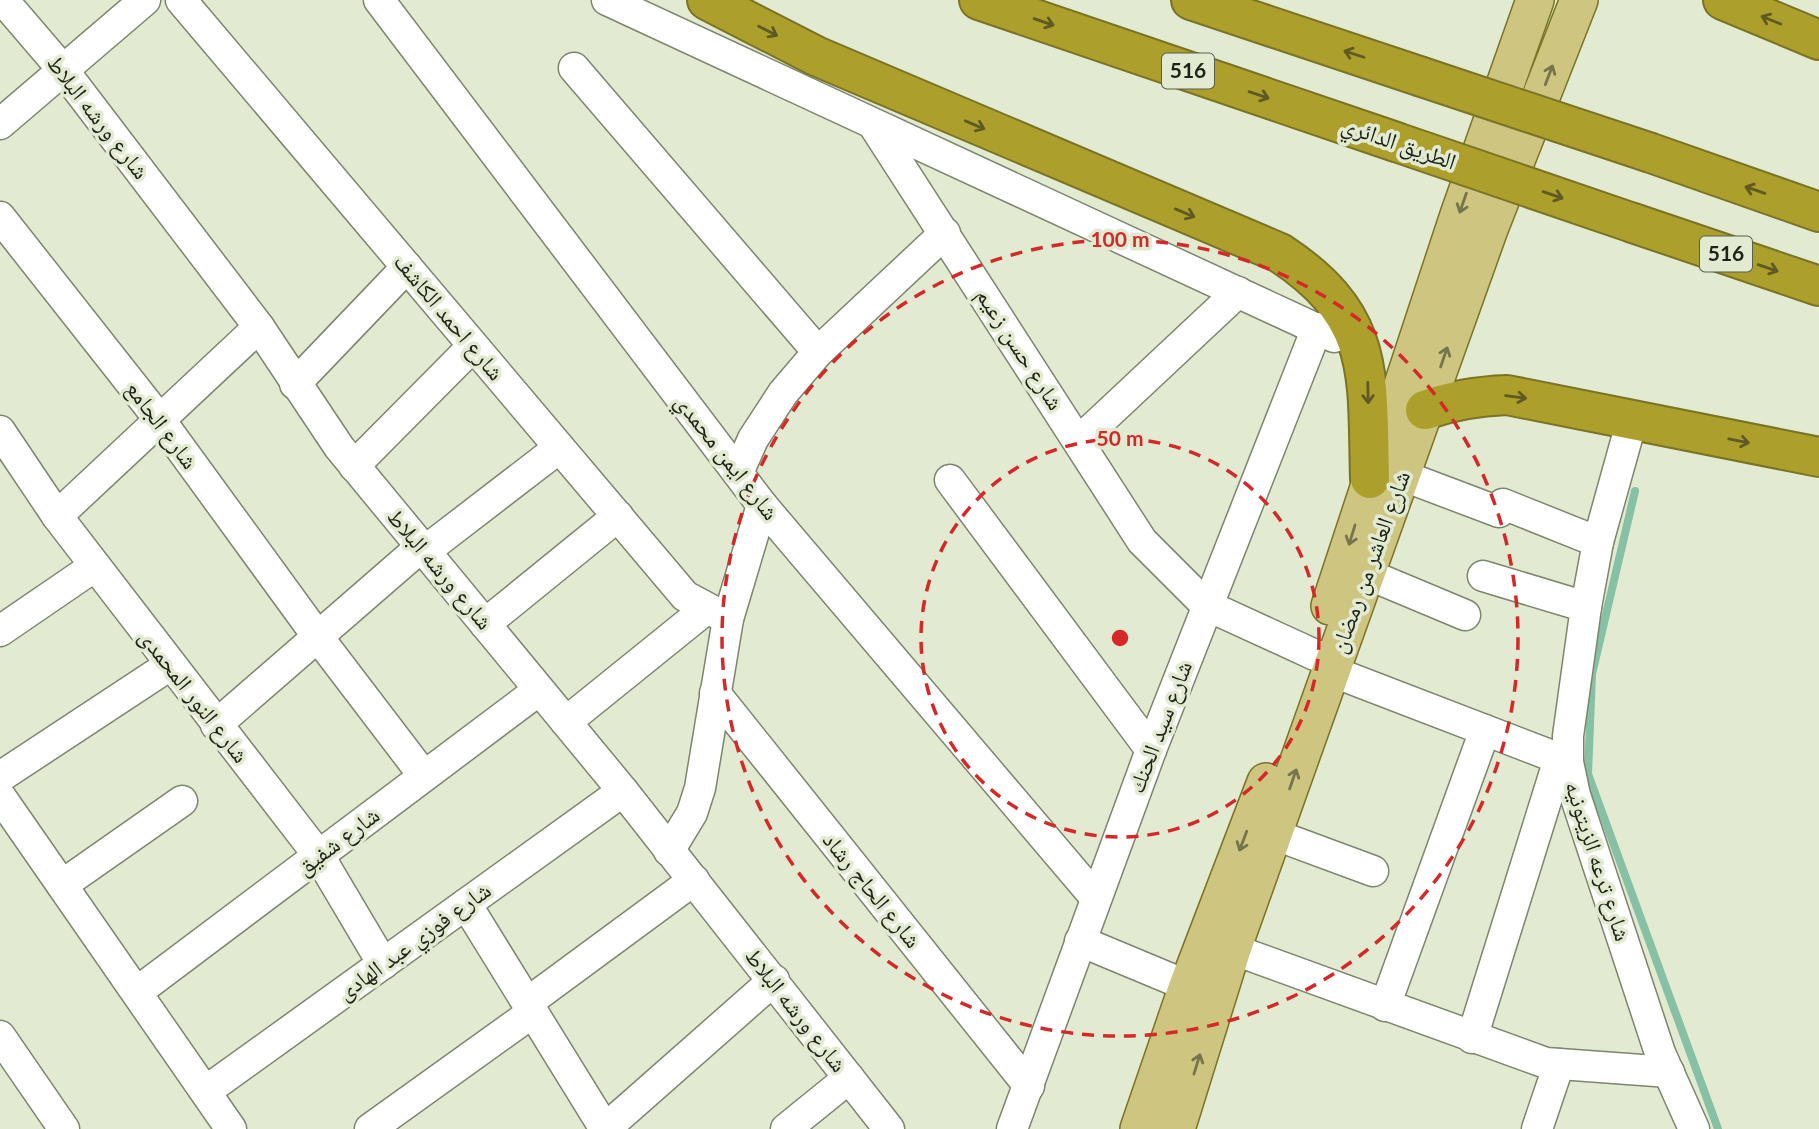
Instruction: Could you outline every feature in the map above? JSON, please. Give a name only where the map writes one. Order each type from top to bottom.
[{"type":"highway","points":[[707,0],[829,61],[1280,253],[1307,271],[1330,293],[1349,320],[1361,350],[1386,477]]},
{"type":"highway","name":"الطريق الدائري","points":[[979,0],[1819,286]]},
{"type":"highway","points":[[1191,0],[1651,153],[1819,212]]},
{"type":"highway","points":[[1723,0],[1819,40]]},
{"type":"highway","points":[[1425,410],[1452,400],[1507,395],[1819,457]]},
{"type":"main road","name":"شارع العاشر من رمضان","points":[[1176,1129],[1232,949],[1273,834],[1323,663],[1386,477],[1459,215],[1535,0]]},
{"type":"main road","name":"شارع العاشر من رمضان","points":[[1139,1129],[1188,986],[1323,663],[1367,574],[1386,477],[1425,410],[1489,229],[1578,0]]},
{"type":"street","name":"شارع ورشه البلاط","points":[[4,0],[62,70],[259,327],[295,384],[354,466],[623,791],[889,1129]]},
{"type":"street","points":[[0,124],[145,0]]},
{"type":"street","name":"شارع احمد الكاشف","points":[[181,0],[685,596],[717,614]]},
{"type":"street","name":"شارع ايمن محمدي","points":[[379,0],[762,505],[1095,897]]},
{"type":"street","points":[[607,0],[1361,350]]},
{"type":"street","points":[[574,68],[818,352]]},
{"type":"street","name":"شارع حسن زعيم","points":[[873,123],[1143,541],[1206,605],[1323,663],[1563,760]]},
{"type":"street","name":"شارع الجامع","points":[[0,217],[160,420],[318,637],[424,776]]},
{"type":"street","points":[[738,473],[753,439],[783,393],[818,352],[945,233]]},
{"type":"street","points":[[295,384],[407,267]]},
{"type":"street","points":[[1079,441],[1238,292]]},
{"type":"street","points":[[57,516],[259,327]]},
{"type":"street","name":"شارع سيد الحنك","points":[[1012,1129],[1095,897],[1206,605],[1317,328]]},
{"type":"street","points":[[354,466],[473,346]]},
{"type":"street","name":"شارع ترعه الزيتونيه","points":[[1632,420],[1598,542],[1563,760],[1660,1053],[1694,1129]]},
{"type":"street","name":"شارع النور المحمدى","points":[[0,431],[57,516],[319,856],[383,964]]},
{"type":"street","points":[[216,725],[423,549],[559,448]]},
{"type":"street","points":[[1386,477],[1499,512],[1503,504],[1598,542]]},
{"type":"street","points":[[950,480],[1151,750]]},
{"type":"street","points":[[669,851],[692,813],[700,788],[715,693],[717,614],[762,505]]},
{"type":"street","points":[[485,624],[618,516]]},
{"type":"street","points":[[0,631],[95,566]]},
{"type":"street","points":[[1367,574],[1465,615]]},
{"type":"street","points":[[1483,576],[1586,607]]},
{"type":"street","points":[[566,722],[717,614]]},
{"type":"street","points":[[0,777],[170,665]]},
{"type":"street","name":"شارع شفيق","points":[[137,992],[539,690]]},
{"type":"street","name":"شارع الحاج رشاد","points":[[715,693],[1029,1086]]},
{"type":"street","points":[[1385,1006],[1485,730]]},
{"type":"street","points":[[1472,1038],[1563,760]]},
{"type":"street","name":"شارع فوزي عبد الهادى","points":[[206,1091],[623,791]]},
{"type":"street","points":[[0,796],[231,1129]]},
{"type":"street","points":[[62,884],[182,801]]},
{"type":"street","points":[[1273,834],[1373,871]]},
{"type":"street","points":[[370,1129],[694,880]]},
{"type":"street","points":[[466,904],[605,1129],[774,980]]},
{"type":"street","points":[[1080,941],[1188,986]]},
{"type":"street","points":[[1232,949],[1546,1063],[1669,1072]]},
{"type":"street","points":[[0,1036],[64,1129]]},
{"type":"street","points":[[1537,1129],[1559,1064]]},
{"type":"street","points":[[786,1129],[849,1078]]},
{"type":"waterway","points":[[1635,491],[1592,674],[1588,774],[1718,1129]]}]
